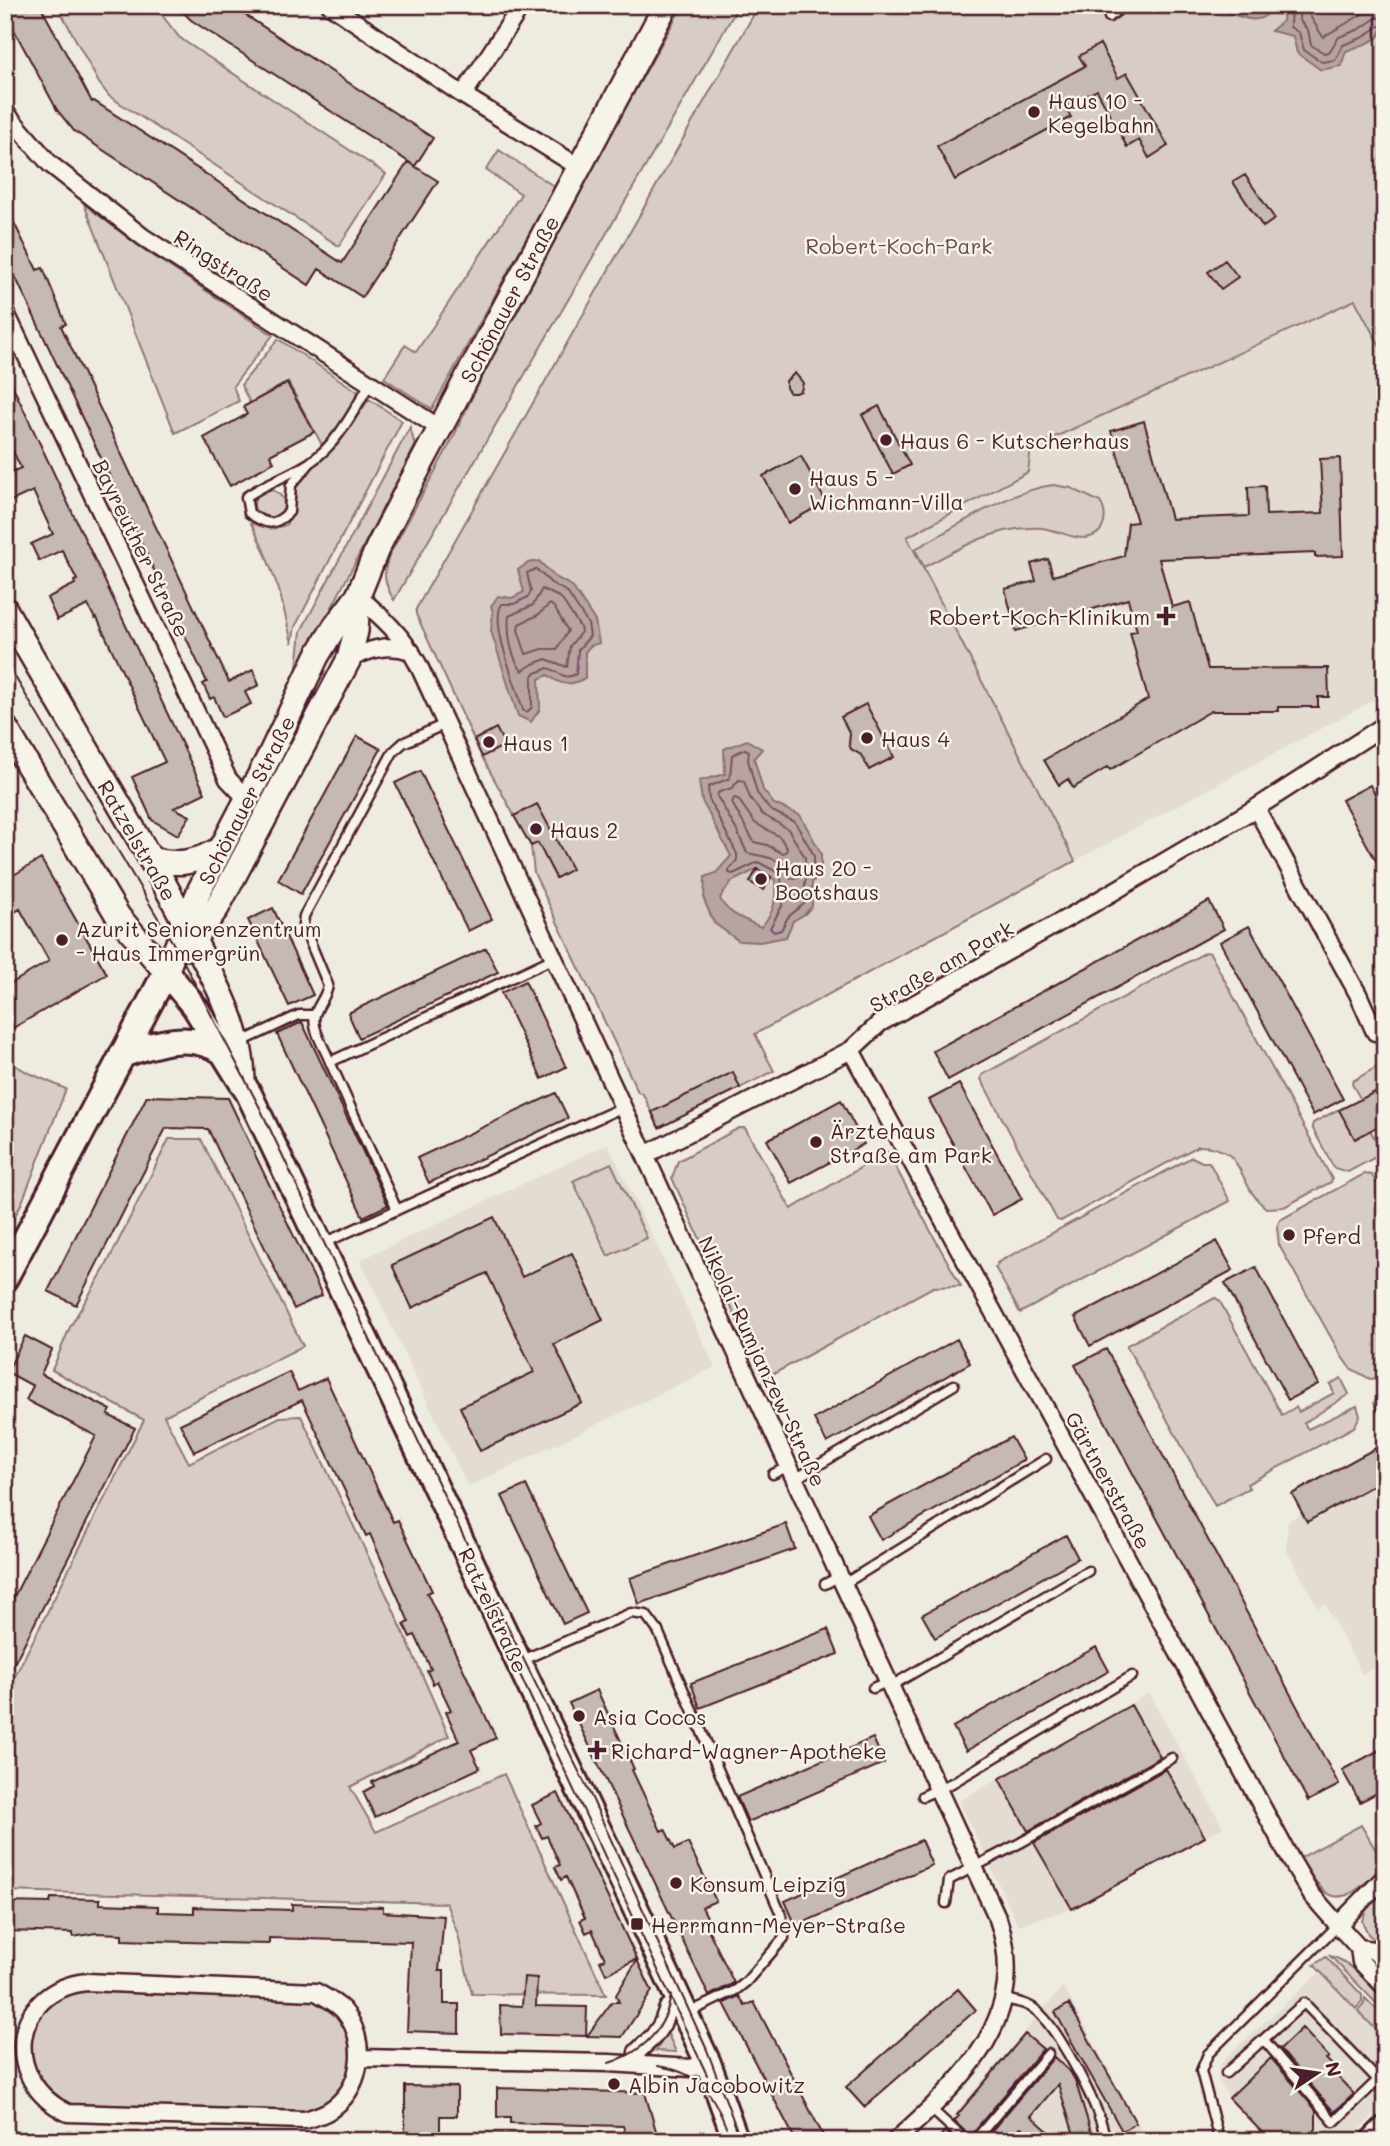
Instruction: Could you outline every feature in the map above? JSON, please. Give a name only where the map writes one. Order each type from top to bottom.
[{"type":"main road","name":"Schönauer Straße","points":[[5,1278],[166,972],[190,932],[220,849],[327,639],[358,596],[383,537],[666,5]]},
{"type":"main road","name":"Schönauer Straße","points":[[190,932],[217,908],[349,659],[356,631],[358,596]]},
{"type":"main road","name":"Ratzelstraße","points":[[5,609],[150,859],[223,999],[231,1048],[243,1082],[683,2009],[708,2063],[736,2141]]},
{"type":"main road","name":"Ratzelstraße","points":[[5,727],[118,916],[231,1048]]},
{"type":"main road","points":[[150,859],[186,864],[220,849]]},
{"type":"main road","points":[[122,1055],[175,1040],[198,1041],[231,1048]]},
{"type":"main road","points":[[1373,2141],[1385,2129]]},
{"type":"street","points":[[330,5],[463,95],[579,167]]},
{"type":"street","points":[[463,95],[522,5]]},
{"type":"street","name":"Ringstraße","points":[[5,112],[50,164],[143,237],[441,429]]},
{"type":"street","name":"Bayreuther Straße","points":[[5,311],[228,779],[247,799]]},
{"type":"street","name":"Nikolai-Rumjanzew-Straße","points":[[358,596],[388,623],[411,651],[792,1473],[836,1581],[890,1684],[1004,1936],[1008,1968],[1005,1999],[996,2024],[984,2045],[930,2108],[895,2141]]},
{"type":"street","points":[[349,659],[376,648],[399,647],[411,651]]},
{"type":"street","name":"Straße am Park","points":[[645,1155],[851,1050],[880,1023],[1094,904],[1256,808],[1385,725]]},
{"type":"street","points":[[1256,808],[1358,993],[1375,1032]]},
{"type":"street","name":"Gärtnerstraße","points":[[851,1050],[1274,1830],[1311,1894],[1359,1948],[1361,1962],[1385,1987]]},
{"type":"street","points":[[1338,1925],[1385,1877]]},
{"type":"street","name":"Gärtnerstraße","points":[[1359,1948],[1373,1950],[1385,1961]]},
{"type":"street","points":[[87,1982],[316,1992],[336,2003],[351,2022],[358,2039],[360,2058],[355,2080],[343,2099],[324,2114],[305,2120],[291,2120],[68,2113],[40,2096],[13,2048],[28,2018],[44,1997],[71,1983],[87,1982]]},
{"type":"street","points":[[636,2064],[637,2052],[663,2024],[668,2008],[683,2009]]},
{"type":"street","points":[[360,2058],[636,2064],[691,2068],[708,2063]]},
{"type":"lane","points":[[1109,17],[1117,11]]},
{"type":"lane","points":[[310,463],[246,497],[249,513],[267,523],[279,522],[289,512],[291,485],[339,436],[369,385]]},
{"type":"lane","points":[[397,1210],[316,1029],[314,1015],[328,985],[303,925],[304,916],[393,752],[406,741],[445,724]]},
{"type":"lane","points":[[330,1062],[554,958]]},
{"type":"lane","points":[[231,1048],[299,1015],[314,1015]]},
{"type":"lane","points":[[321,1244],[623,1107]]},
{"type":"lane","points":[[773,1474],[792,1473],[954,1385]]},
{"type":"lane","points":[[836,1581],[1046,1459]]},
{"type":"lane","points":[[873,1688],[890,1684],[1088,1571]]},
{"type":"lane","points":[[518,1661],[626,1615],[646,1615],[658,1631],[780,1912],[784,1927],[782,1941],[740,1988],[683,2009]]},
{"type":"lane","points":[[923,1796],[1132,1676]]},
{"type":"lane","points":[[946,1903],[949,1880],[1172,1758]]},
{"type":"lane","points":[[1217,2132],[1201,2071],[1208,2054],[1338,1925]]},
{"type":"lane","points":[[1005,1999],[1022,2002],[1031,2007],[1040,2013],[1052,2028],[1098,2115],[1105,2141]]},
{"type":"lane","points":[[1226,2073],[1304,2003],[1378,2080],[1334,2122],[1265,2040]]},
{"type":"lane","points":[[974,2141],[1048,2054]]},
{"type":"lane","points":[[930,2108],[966,2141]]},
{"type":"lane","points":[[1015,2141],[1019,2136],[1025,2141]]},
{"type":"shaded area","name":"Robert-Koch-Klinikum","points":[[1355,300],[1385,356],[1385,694],[1075,861],[906,538],[1028,472],[1030,448]]},
{"type":"shaded area","points":[[608,1144],[715,1367],[468,1487],[360,1260]]},
{"type":"shaded area","points":[[1385,1443],[1385,1661],[1362,1674],[1325,1604],[1318,1608],[1286,1549],[1288,1521],[1302,1513],[1292,1494]]},
{"type":"shaded area","points":[[1149,1693],[1223,1827],[1072,1909],[1018,1925],[959,1801]]},
{"type":"shaded area","points":[[1320,1972],[1385,2039],[1385,2103],[1349,2141],[1270,2141],[1229,2098],[1219,2082],[1218,2069],[1226,2057]]},
{"type":"shaded area","points":[[1063,1986],[1141,2129],[1120,2141],[980,2141],[953,2116]]},
{"type":"green space","points":[[57,5],[154,5],[179,37],[187,43],[386,174],[339,246],[109,96],[99,83]]},
{"type":"green space","points":[[683,5],[739,5],[394,600],[385,576],[391,552],[452,440],[516,304]]},
{"type":"green space","name":"Robert-Koch-Park","points":[[759,5],[1385,5],[1385,356],[1355,300],[1031,448],[1028,472],[907,537],[1075,861],[755,1034],[774,1071],[659,1128],[643,1094],[638,1092],[534,873],[531,846],[482,757],[416,609]]},
{"type":"green space","points":[[499,150],[555,187],[432,409],[384,378],[405,345],[416,352],[521,194],[486,170]]},
{"type":"green space","points":[[84,204],[140,247],[273,335],[233,386],[239,401],[175,433]]},
{"type":"green space","points":[[278,339],[360,393],[338,427],[322,445],[288,382],[250,403],[241,385]]},
{"type":"green space","points":[[369,399],[402,421],[295,627],[292,643],[279,590],[251,523],[271,529],[286,525],[291,515],[296,483],[338,444]]},
{"type":"green space","points":[[410,427],[415,446],[296,677],[301,631]]},
{"type":"green space","points":[[1053,485],[1071,488],[1100,502],[1105,517],[1099,532],[1085,538],[1042,528],[1010,530],[981,539],[924,567],[915,549],[1000,502],[1018,494]]},
{"type":"green space","points":[[269,490],[275,491],[283,499],[283,511],[275,519],[269,520],[263,519],[255,511],[254,505],[255,499],[263,491]]},
{"type":"green space","points":[[1206,952],[1210,953],[1332,1179],[1331,1182],[1284,1207],[1266,1208],[1249,1188],[1233,1159],[1225,1152],[1198,1146],[1061,1221],[1057,1220],[981,1079],[982,1075]]},
{"type":"green space","points":[[5,1059],[66,1089],[22,1202],[5,1236]]},
{"type":"green space","points":[[1380,1065],[1385,1073],[1385,1087],[1361,1100],[1353,1081]]},
{"type":"green space","points":[[1337,1110],[1355,1139],[1370,1130],[1383,1153],[1348,1172],[1334,1168],[1312,1127],[1313,1123]]},
{"type":"green space","points":[[739,1128],[745,1128],[791,1209],[887,1152],[961,1286],[933,1287],[764,1379],[672,1178],[678,1161]]},
{"type":"green space","points":[[169,1139],[201,1139],[303,1346],[164,1416],[189,1463],[280,1417],[301,1416],[390,1602],[449,1736],[350,1787],[376,1832],[504,1774],[606,1995],[472,1994],[458,1935],[446,1903],[5,1891],[5,1696],[144,1420],[52,1370],[70,1327],[105,1268]]},
{"type":"green space","points":[[1192,1157],[1209,1162],[1230,1201],[1020,1313],[995,1267],[997,1263]]},
{"type":"green space","points":[[611,1163],[647,1238],[608,1256],[573,1181]]},
{"type":"green space","points":[[1364,1174],[1372,1175],[1385,1198],[1385,1377],[1370,1379],[1350,1368],[1342,1357],[1279,1245],[1277,1227],[1280,1220]]},
{"type":"green space","points":[[1215,1298],[1219,1300],[1282,1415],[1296,1407],[1299,1412],[1334,1393],[1330,1384],[1341,1378],[1349,1394],[1304,1423],[1308,1429],[1357,1406],[1360,1416],[1354,1427],[1247,1484],[1249,1488],[1215,1506],[1127,1345]]},
{"type":"green space","points":[[1385,1390],[1385,1415],[1377,1411],[1374,1403],[1379,1392]]},
{"type":"green space","points":[[1361,1825],[1384,1864],[1351,1893],[1343,1896],[1328,1894],[1316,1882],[1300,1858]]},
{"type":"green space","points":[[1385,1890],[1385,1950],[1368,1934],[1362,1921],[1366,1910]]},
{"type":"green space","points":[[1330,1956],[1346,1963],[1366,1981],[1385,2001],[1385,2012]]},
{"type":"green space","points":[[1326,1957],[1362,1995],[1362,2001],[1356,2009],[1314,1965]]},
{"type":"green space","points":[[56,1989],[316,1992],[351,2022],[355,2080],[324,2114],[68,2113],[41,2097],[24,2029]]},
{"type":"green space","points":[[1365,1998],[1385,2018],[1385,2039],[1358,2011]]},
{"type":"green space","points":[[667,2032],[676,2052],[656,2051]]},
{"type":"green space","points":[[611,2133],[613,2141],[445,2141],[445,2135]]},
{"type":"water","points":[[1230,5],[1271,5],[1271,10],[1262,18],[1251,19],[1228,13]]},
{"type":"water","points":[[1284,5],[1382,5],[1383,25],[1378,37],[1346,51],[1341,66],[1321,70],[1297,53],[1293,36],[1271,31],[1283,21]]},
{"type":"water","points":[[539,561],[555,577],[572,586],[595,621],[599,643],[590,646],[585,652],[585,678],[566,684],[548,675],[539,679],[540,709],[531,722],[518,716],[491,631],[491,606],[498,596],[512,598],[524,592],[518,570],[528,563]]},
{"type":"water","points":[[747,740],[762,749],[754,758],[763,790],[774,804],[800,815],[821,853],[821,875],[812,882],[812,906],[793,921],[786,937],[760,942],[739,941],[714,923],[704,900],[705,877],[716,873],[731,856],[702,801],[699,781],[725,774],[724,749]],"holes":[[[757,869],[775,880],[774,905],[761,927],[732,912],[720,898],[731,882]]]},
{"type":"building","points":[[5,5],[40,5],[92,102],[342,263],[408,162],[438,181],[362,297],[319,269],[309,285],[74,131],[57,110],[5,13]]},
{"type":"building","points":[[176,5],[230,5],[433,138],[415,166],[191,20]]},
{"type":"building","name":"Haus 10 - Kegelbahn","points":[[1100,44],[1118,78],[1127,73],[1168,146],[1149,158],[1139,140],[1127,147],[1097,90],[1065,107],[1071,117],[955,180],[937,146],[1085,66],[1079,56]]},
{"type":"building","points":[[1245,175],[1275,219],[1263,227],[1233,182]]},
{"type":"building","points":[[5,204],[37,270],[43,268],[66,324],[61,326],[229,682],[253,670],[259,685],[245,692],[251,704],[223,717],[214,697],[210,699],[203,684],[207,682],[5,255]]},
{"type":"building","points":[[1225,260],[1238,277],[1221,289],[1208,272]]},
{"type":"building","points":[[5,370],[205,793],[174,808],[190,816],[178,835],[152,820],[132,777],[165,762],[97,618],[95,619],[88,605],[57,620],[47,598],[75,584],[74,581],[77,580],[62,550],[39,561],[31,544],[53,534],[33,491],[5,504],[5,475],[21,468],[5,435]]},
{"type":"building","points":[[795,373],[803,383],[801,391],[790,393],[786,388],[786,381]]},
{"type":"building","points":[[287,383],[314,432],[270,455],[274,462],[230,486],[204,438],[247,414],[243,407]]},
{"type":"building","name":"Haus 6 - Kutscherhaus","points":[[879,406],[910,465],[893,474],[862,415]]},
{"type":"building","points":[[1144,421],[1171,519],[1249,516],[1248,487],[1265,486],[1266,515],[1323,513],[1320,459],[1340,458],[1343,556],[1315,557],[1315,553],[1159,559],[1172,607],[1190,602],[1208,669],[1328,668],[1329,697],[1318,697],[1318,707],[1278,707],[1278,711],[1211,711],[1110,770],[1108,767],[1073,788],[1068,779],[1059,785],[1044,760],[1148,699],[1130,632],[1137,631],[1128,599],[1016,631],[1005,589],[1036,581],[1031,564],[1048,559],[1053,576],[1124,556],[1128,523],[1137,522],[1111,431]]},
{"type":"building","name":"Haus 5 - Wichmann-Villa","points":[[801,456],[826,502],[788,523],[763,476]]},
{"type":"building","name":"Haus 4","points":[[866,704],[894,757],[869,770],[861,755],[851,749],[850,734],[841,717]]},
{"type":"building","name":"Haus 1","points":[[496,728],[505,745],[482,757],[474,740]]},
{"type":"building","points":[[357,736],[381,749],[301,894],[278,880]]},
{"type":"building","points":[[420,771],[492,919],[468,931],[395,783]]},
{"type":"building","points":[[1370,785],[1385,812],[1385,877],[1342,800]]},
{"type":"building","name":"Haus 2","points":[[537,804],[572,869],[556,878],[538,843],[531,846],[514,816]]},
{"type":"building","name":"Azurit Seniorenzentrum - Haus Immergrün","points":[[41,859],[107,974],[13,1028],[5,1014],[5,987],[49,961],[20,909],[5,918],[5,880]]},
{"type":"building","name":"Haus 20 - Bootshaus","points":[[757,869],[771,877],[764,890],[750,882]]},
{"type":"building","points":[[1209,901],[1224,929],[948,1080],[933,1051]]},
{"type":"building","points":[[273,908],[313,995],[289,1006],[248,920]]},
{"type":"building","points":[[1249,926],[1343,1099],[1313,1115],[1220,942]]},
{"type":"building","points":[[486,948],[498,972],[359,1038],[348,1013]]},
{"type":"building","points":[[525,981],[566,1067],[542,1079],[501,993]]},
{"type":"building","points":[[302,1022],[388,1205],[363,1217],[277,1034]]},
{"type":"building","points":[[733,1072],[740,1088],[659,1128],[652,1112]]},
{"type":"building","points":[[959,1084],[1022,1199],[992,1215],[929,1100]]},
{"type":"building","points":[[1385,1087],[1385,1122],[1355,1139],[1339,1110]]},
{"type":"building","points":[[556,1093],[568,1118],[429,1183],[417,1158]]},
{"type":"building","points":[[147,1096],[228,1098],[322,1295],[294,1309],[208,1129],[166,1128],[76,1305],[48,1291]]},
{"type":"building","name":"Ärztehaus Straße am Park","points":[[841,1100],[864,1144],[791,1183],[767,1140]]},
{"type":"building","points":[[494,1217],[522,1277],[572,1253],[603,1320],[554,1344],[582,1403],[480,1451],[460,1407],[534,1372],[487,1273],[412,1308],[392,1265]]},
{"type":"building","points":[[1217,1241],[1233,1270],[1090,1346],[1075,1317]]},
{"type":"building","points":[[1256,1267],[1318,1384],[1288,1400],[1225,1283]]},
{"type":"building","points":[[25,1336],[52,1350],[41,1374],[111,1410],[108,1415],[135,1428],[5,1681],[5,1614],[96,1436],[26,1400],[33,1386],[7,1372]]},
{"type":"building","points":[[957,1339],[970,1363],[827,1443],[814,1419]]},
{"type":"building","points":[[1106,1349],[1339,1785],[1308,1801],[1075,1365]]},
{"type":"building","points":[[289,1372],[298,1391],[326,1378],[393,1522],[398,1520],[432,1591],[427,1593],[496,1738],[471,1750],[480,1768],[375,1817],[363,1792],[374,1786],[372,1782],[459,1741],[446,1712],[451,1710],[437,1681],[433,1684],[427,1671],[431,1669],[415,1635],[410,1637],[404,1624],[409,1622],[370,1534],[366,1536],[302,1400],[194,1452],[180,1424]]},
{"type":"building","points":[[1011,1437],[1024,1460],[881,1540],[868,1516]]},
{"type":"building","points":[[1385,1443],[1385,1479],[1307,1522],[1292,1494]]},
{"type":"building","points":[[526,1485],[587,1613],[563,1624],[502,1496]]},
{"type":"building","points":[[786,1524],[795,1549],[639,1604],[630,1578]]},
{"type":"building","points":[[1066,1535],[1078,1558],[935,1638],[922,1615]]},
{"type":"building","points":[[828,1629],[838,1654],[700,1708],[691,1683]]},
{"type":"building","points":[[1096,1647],[1109,1671],[966,1751],[953,1727]]},
{"type":"building","points":[[597,1690],[661,1831],[665,1829],[675,1849],[688,1843],[716,1901],[702,1907],[712,1927],[708,1929],[734,1983],[709,1996],[569,1703]]},
{"type":"building","points":[[1131,1705],[1160,1757],[1028,1831],[999,1779]]},
{"type":"building","points":[[873,1738],[884,1763],[748,1822],[737,1797]]},
{"type":"building","points":[[1385,1747],[1385,1789],[1360,1802],[1342,1770]]},
{"type":"building","points":[[1166,1769],[1205,1837],[1072,1909],[1034,1843]]},
{"type":"building","points":[[558,1793],[637,1959],[606,1974],[600,1961],[605,1959],[592,1930],[586,1933],[580,1920],[585,1918],[566,1877],[561,1880],[555,1867],[560,1865],[547,1836],[542,1838],[536,1826],[541,1823],[532,1805]]},
{"type":"building","points":[[921,1840],[932,1865],[796,1926],[785,1901]]},
{"type":"building","points":[[51,1898],[100,1899],[100,1904],[158,1906],[158,1912],[194,1913],[194,1907],[292,1910],[292,1904],[383,1907],[383,1912],[444,1916],[439,1971],[444,1971],[444,2004],[459,2004],[459,2033],[407,2031],[411,1942],[269,1938],[269,1944],[220,1943],[122,1940],[122,1934],[96,1933],[73,1937],[73,1933],[5,1931],[5,1902],[50,1903]]},
{"type":"building","points":[[637,1960],[652,1991],[622,2037],[587,2036],[612,2002],[619,2002],[616,1995]]},
{"type":"building","points":[[524,1977],[537,1978],[536,2006],[587,2007],[586,2036],[501,2034],[500,2005],[522,2006]]},
{"type":"building","points":[[958,1989],[976,2010],[864,2107],[846,2087]]},
{"type":"building","points":[[739,1996],[745,2006],[754,2002],[826,2141],[796,2141],[724,2003]]},
{"type":"building","points":[[1069,2004],[1136,2123],[1122,2131],[1055,2012]]},
{"type":"building","points":[[1302,2028],[1329,2057],[1326,2059],[1340,2073],[1336,2075],[1354,2094],[1334,2112],[1280,2049]]},
{"type":"building","points":[[1025,2034],[1043,2049],[970,2136],[954,2121],[959,2116],[957,2115]]},
{"type":"building","points":[[1054,2057],[1075,2080],[1093,2138],[1076,2141],[1058,2084],[1031,2116],[1059,2141],[1037,2141],[1021,2127],[1009,2141],[983,2141]]},
{"type":"building","points":[[1271,2058],[1316,2110],[1316,2129],[1304,2141],[1270,2141],[1229,2098]]},
{"type":"building","points":[[405,2086],[457,2087],[457,2116],[440,2116],[440,2141],[405,2141]]},
{"type":"building","points":[[497,2088],[645,2093],[659,2141],[628,2141],[623,2126],[510,2123],[510,2117],[497,2117]]},
{"type":"building","points":[[945,2131],[956,2141],[936,2141]]},
{"type":"tram line","points":[[5,660],[180,955],[260,1108],[479,1569],[591,1796],[707,2050],[741,2141]]},
{"type":"tram line","points":[[516,1666],[707,2075]]},
{"type":"tram line","points":[[609,2063],[632,2053],[650,2038],[664,2019],[671,1995]]},
{"type":"tram line","points":[[658,2066],[684,2073],[702,2085],[715,2102],[726,2127]]},
{"type":"place","name":"Haus 10 - Kegelbahn","points":[[1034,112]]},
{"type":"place","name":"Haus 6 - Kutscherhaus","points":[[886,440]]},
{"type":"place","name":"Haus 5 - Wichmann-Villa","points":[[795,489]]},
{"type":"place","name":"Robert-Koch-Klinikum","points":[[1166,616]]},
{"type":"place","name":"Haus 4","points":[[867,738]]},
{"type":"place","name":"Haus 1","points":[[489,742]]},
{"type":"place","name":"Haus 2","points":[[536,829]]},
{"type":"place","name":"Haus 20 - Bootshaus","points":[[761,879]]},
{"type":"place","name":"Azurit Seniorenzentrum - Haus Immergrün","points":[[62,940]]},
{"type":"place","name":"Ärztehaus Straße am Park","points":[[816,1142]]},
{"type":"place","name":"Pferd","points":[[1289,1235]]},
{"type":"place","name":"Asia Cocos","points":[[579,1716]]},
{"type":"place","name":"Richard-Wagner-Apotheke","points":[[597,1750]]},
{"type":"place","name":"Konsum Leipzig","points":[[676,1883]]},
{"type":"place","name":"Herrmann-Meyer-Straße","points":[[637,1924]]},
{"type":"place","name":"Albin Jacobowitz","points":[[614,2084]]}]
